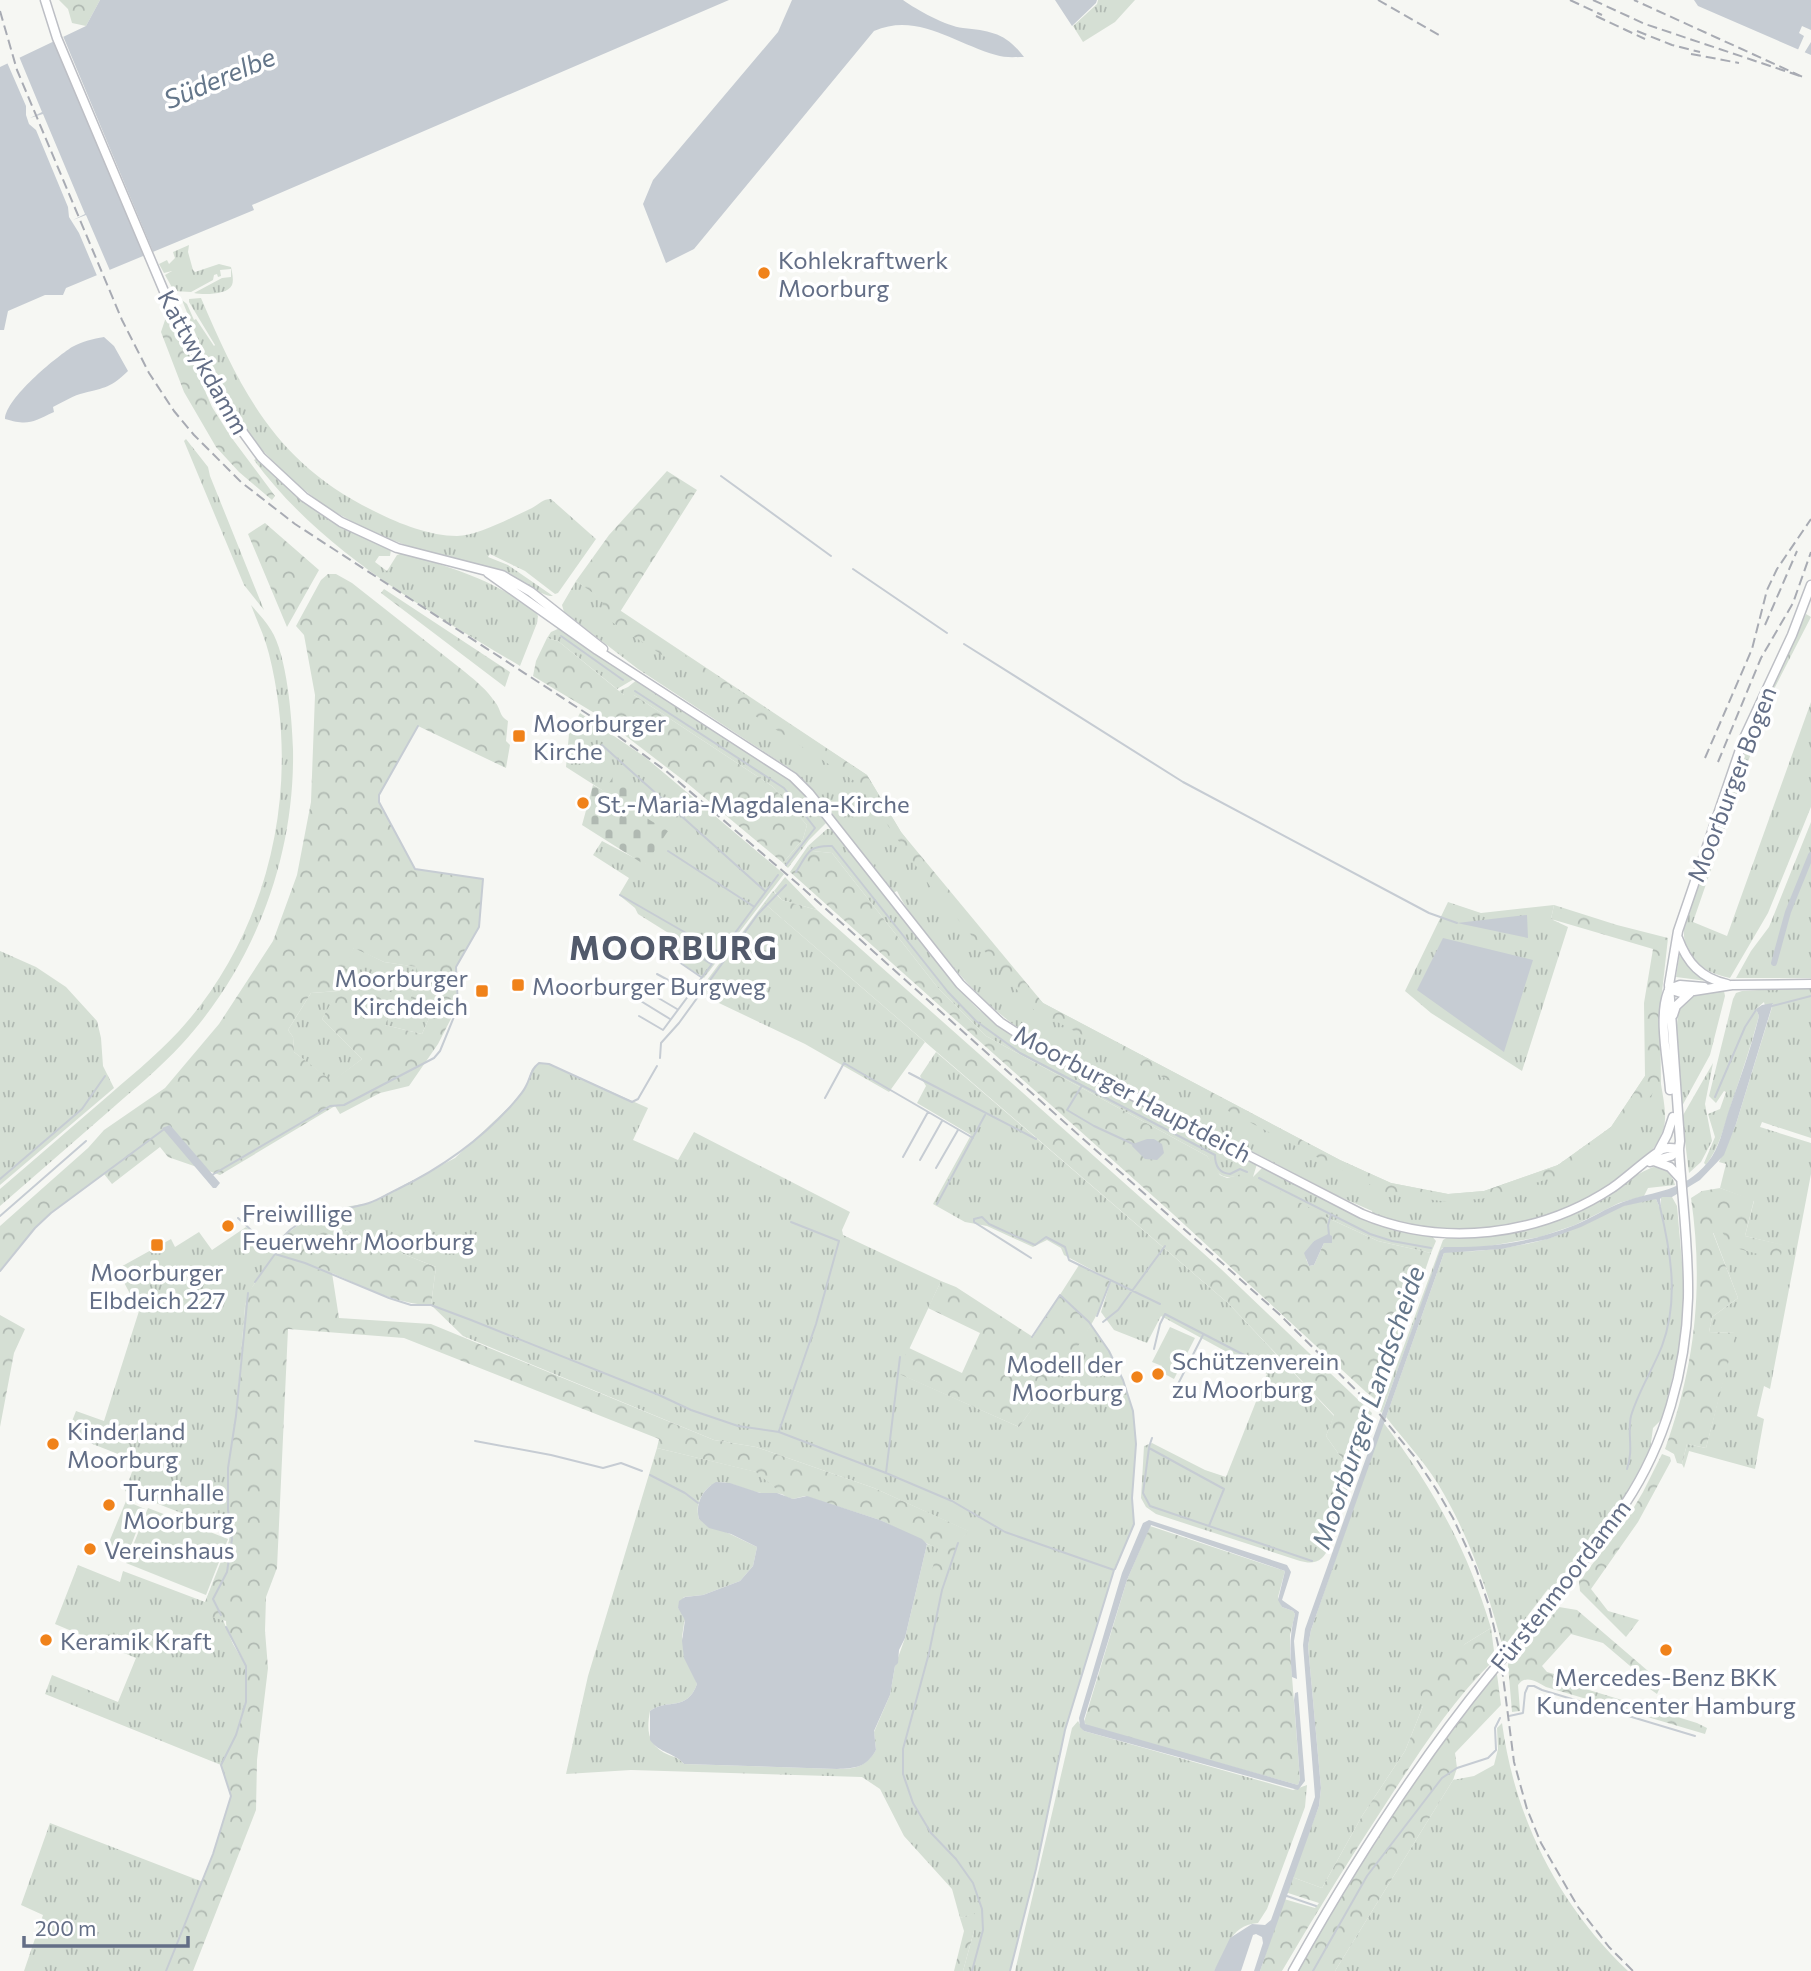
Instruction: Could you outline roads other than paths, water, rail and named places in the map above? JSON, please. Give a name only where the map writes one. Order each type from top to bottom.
[{"type":"main road","name":"Kattwykdamm","points":[[46,0],[57,38],[186,337],[247,441],[282,478],[316,506],[367,536],[410,552],[502,575],[513,581],[550,613]]},
{"type":"main road","name":"Moorburger Bogen","points":[[1670,989],[1670,974],[1683,912],[1744,738],[1792,635],[1811,585]]},
{"type":"main road","name":"Moorburger Hauptdeich","points":[[550,613],[597,650],[776,764],[799,782],[955,978],[1000,1022],[1040,1048],[1349,1208],[1385,1222],[1420,1231],[1500,1231],[1537,1223],[1573,1210],[1611,1189],[1648,1162],[1659,1150]]},
{"type":"main road","points":[[1677,935],[1684,953],[1702,974],[1713,981],[1732,985]]},
{"type":"main road","points":[[1708,988],[1680,985],[1670,989],[1675,993],[1732,985],[1811,984]]},
{"type":"main road","name":"Fürstenmoordamm","points":[[1293,1971],[1334,1899],[1425,1759],[1626,1503],[1661,1433],[1676,1382],[1686,1320],[1687,1253],[1681,1179],[1677,1168],[1680,1141],[1670,989]]},
{"type":"main road","name":"Fürstenmoordamm","points":[[1670,989],[1665,1001],[1664,1019],[1675,1141],[1679,1149]]},
{"type":"main road","points":[[1671,1021],[1676,1006],[1691,992]]},
{"type":"main road","points":[[1659,1150],[1673,1118]]},
{"type":"main road","name":"Moorburger Hauptdeich","points":[[1648,1162],[1671,1156],[1679,1149]]},
{"type":"main road","points":[[1659,1150],[1679,1149]]},
{"type":"main road","points":[[1648,1162],[1661,1162],[1677,1168]]},
{"type":"water","name":"Süderelbe","points":[[100,0],[729,0],[252,205],[254,210],[66,288],[63,295],[45,295],[8,311],[4,330],[0,330],[0,67],[86,26]]},
{"type":"water","points":[[792,0],[903,0],[948,24],[982,30],[1004,38],[1024,57],[999,56],[921,27],[890,26],[874,31],[694,249],[666,263],[643,204],[653,180],[778,32]]},
{"type":"water","points":[[1055,0],[1097,0],[1072,26]]},
{"type":"water","points":[[1694,0],[1811,0],[1811,55],[1698,6]]},
{"type":"water","points":[[104,337],[114,346],[128,371],[122,376],[107,386],[68,399],[53,407],[54,412],[35,420],[20,422],[5,419],[7,410],[22,390],[54,360],[76,345]]},
{"type":"water","points":[[1527,915],[1528,938],[1457,923]]},
{"type":"water","points":[[1443,938],[1533,960],[1504,1052],[1417,990]]},
{"type":"water","points":[[1773,1003],[1724,1155],[1700,1180],[1672,1197],[1662,1197],[1661,1206],[1656,1199],[1624,1206],[1581,1227],[1548,1239],[1501,1249],[1444,1253],[1311,1630],[1308,1646],[1321,1788],[1319,1806],[1260,1971],[1254,1971],[1263,1943],[1262,1937],[1256,1934],[1253,1935],[1241,1971],[1214,1971],[1230,1938],[1252,1924],[1265,1925],[1271,1920],[1315,1797],[1303,1645],[1305,1629],[1440,1251],[1444,1247],[1494,1245],[1543,1236],[1575,1225],[1623,1202],[1668,1189],[1688,1180],[1708,1162],[1718,1145],[1756,1028],[1759,1016],[1756,1009]]},
{"type":"water","points":[[170,1125],[220,1183],[216,1188],[213,1188],[162,1128]]},
{"type":"water","points":[[1147,1139],[1154,1139],[1162,1144],[1164,1153],[1157,1160],[1145,1159],[1132,1146]]},
{"type":"water","points":[[1328,1234],[1332,1236],[1332,1243],[1324,1243],[1314,1265],[1309,1266],[1304,1253],[1314,1241]]},
{"type":"water","points":[[716,1482],[730,1483],[760,1493],[777,1493],[793,1499],[807,1496],[880,1520],[922,1539],[927,1544],[890,1695],[874,1731],[876,1750],[864,1764],[837,1769],[684,1764],[650,1740],[650,1711],[688,1698],[697,1684],[684,1658],[682,1641],[685,1620],[678,1608],[679,1601],[740,1581],[753,1566],[757,1547],[731,1534],[709,1528],[699,1519],[701,1498]]},
{"type":"water","points":[[1149,1520],[1287,1565],[1291,1572],[1282,1600],[1299,1612],[1294,1641],[1297,1679],[1292,1677],[1290,1653],[1295,1614],[1282,1607],[1278,1600],[1285,1571],[1151,1525],[1127,1580],[1084,1719],[1085,1724],[1298,1785],[1300,1779],[1294,1700],[1295,1693],[1298,1692],[1305,1781],[1298,1790],[1084,1731],[1080,1727],[1079,1718],[1122,1573],[1143,1523]]},
{"type":"waterway","points":[[721,476],[831,556]]},
{"type":"waterway","points":[[853,569],[947,633]]},
{"type":"waterway","points":[[561,636],[623,680]]},
{"type":"waterway","points":[[964,644],[1183,782],[1429,913],[1457,923]]},
{"type":"waterway","points":[[635,691],[784,788],[815,828],[786,865]]},
{"type":"waterway","points":[[212,1175],[330,1106],[344,1105],[434,1058],[440,1051],[458,1007],[456,967],[479,927],[483,879],[415,869],[379,802],[379,795],[418,726]]},
{"type":"waterway","points":[[602,745],[765,891]]},
{"type":"waterway","points":[[796,872],[813,849],[832,846],[948,992],[976,1021],[1020,1053],[1215,1155],[1217,1165],[1223,1172],[1230,1174],[1240,1169],[1247,1172]]},
{"type":"waterway","points":[[668,851],[753,906]]},
{"type":"waterway","points":[[1774,963],[1788,912],[1811,855]]},
{"type":"waterway","points":[[639,1016],[663,1030],[778,875]]},
{"type":"waterway","points":[[660,1058],[661,1043],[679,1023],[758,914],[786,885]]},
{"type":"waterway","points":[[620,895],[719,952]]},
{"type":"waterway","points":[[669,937],[711,964]]},
{"type":"waterway","points":[[660,949],[701,977]]},
{"type":"waterway","points":[[657,974],[690,992]]},
{"type":"waterway","points":[[633,983],[677,1009]]},
{"type":"waterway","points":[[631,995],[670,1019]]},
{"type":"waterway","points":[[1772,1006],[1811,996]]},
{"type":"waterway","points":[[1715,1097],[1745,1027],[1756,1010]]},
{"type":"waterway","points":[[238,1218],[262,1240],[279,1243],[296,1225],[320,1215],[369,1203],[414,1181],[444,1163],[485,1132],[521,1094],[539,1063],[549,1064],[632,1102],[638,1099],[657,1066]]},
{"type":"waterway","points":[[825,1098],[844,1063],[973,1138]]},
{"type":"waterway","points":[[909,1073],[1036,1139]]},
{"type":"waterway","points":[[0,1179],[82,1109],[105,1076]]},
{"type":"waterway","points":[[1081,1087],[1067,1110],[1133,1144]]},
{"type":"waterway","points":[[903,1157],[928,1112]]},
{"type":"waterway","points":[[937,1204],[985,1115]]},
{"type":"waterway","points":[[920,1160],[942,1121]]},
{"type":"waterway","points":[[0,1271],[35,1228],[51,1213],[163,1130]]},
{"type":"waterway","points":[[936,1168],[958,1130]]},
{"type":"waterway","points":[[0,1216],[86,1141]]},
{"type":"waterway","points":[[1259,1178],[1370,1234],[1431,1248]]},
{"type":"waterway","points":[[1627,1469],[1631,1416],[1662,1346],[1670,1311],[1672,1276],[1660,1207]]},
{"type":"waterway","points":[[1329,1235],[1331,1215]]},
{"type":"waterway","points":[[1031,1258],[974,1222],[974,1219],[982,1217],[989,1224],[1035,1245],[1046,1237],[1065,1247],[1069,1260],[1160,1304]]},
{"type":"waterway","points":[[779,1431],[816,1324],[839,1241],[791,1222]]},
{"type":"waterway","points":[[1103,1322],[1118,1310],[1165,1246]]},
{"type":"waterway","points":[[255,1282],[275,1254],[305,1263],[389,1298],[411,1305],[431,1305],[691,1410],[738,1426],[779,1432],[886,1473],[952,1501],[1005,1532],[1114,1570],[1065,1730],[1036,1869],[1010,1971]]},
{"type":"waterway","points":[[1097,1316],[1110,1282]]},
{"type":"waterway","points":[[221,1615],[213,1599],[227,1572],[232,1539],[228,1510],[228,1468],[248,1293]]},
{"type":"waterway","points":[[1032,1337],[1060,1295],[1089,1322],[1109,1351],[1123,1380],[1133,1411],[1136,1444],[1132,1498],[1134,1524],[1115,1569]]},
{"type":"waterway","points":[[1154,1349],[1165,1314],[1248,1357]]},
{"type":"waterway","points":[[1178,1384],[1203,1335]]},
{"type":"waterway","points":[[886,1473],[900,1357]]},
{"type":"waterway","points":[[1149,1447],[1152,1438]]},
{"type":"waterway","points":[[475,1441],[603,1468],[621,1463],[642,1471]]},
{"type":"waterway","points":[[1209,1526],[1224,1489],[1149,1448],[1143,1493],[1150,1506],[1312,1561]]},
{"type":"waterway","points":[[650,1475],[698,1503]]},
{"type":"waterway","points":[[958,1543],[942,1590],[929,1653],[903,1749],[903,1774],[913,1803],[931,1833],[956,1859],[973,1883],[982,1909],[983,1930],[972,1971]]},
{"type":"waterway","points":[[166,1971],[213,1854],[231,1796],[221,1765],[236,1735],[246,1702],[246,1666],[226,1627]]},
{"type":"waterway","points":[[1509,1716],[1523,1713],[1525,1693],[1528,1686],[1534,1686],[1695,1736]]},
{"type":"waterway","points":[[1313,1971],[1367,1876],[1442,1778],[1457,1768],[1488,1758],[1496,1750],[1495,1728],[1500,1718]]},
{"type":"waterway","points":[[1284,1895],[1316,1906]]},
{"type":"railway","points":[[1378,0],[1439,35]]},
{"type":"railway","points":[[1570,0],[1602,15]]},
{"type":"railway","points":[[1593,0],[1645,24],[1803,77],[1634,0]]},
{"type":"railway","points":[[0,11],[17,70],[122,320],[149,373],[194,435],[241,482],[295,524],[589,715],[666,771],[798,884],[1279,1314],[1377,1411],[1414,1456],[1436,1489],[1476,1568],[1489,1606],[1500,1653],[1514,1762],[1527,1809],[1541,1843],[1578,1907],[1609,1947],[1633,1971]]},
{"type":"railway","points":[[1596,16],[1645,39]]},
{"type":"railway","points":[[1637,31],[1672,45],[1700,52]]},
{"type":"railway","points":[[1691,54],[1739,63]]},
{"type":"railway","points":[[1705,758],[1752,649],[1767,590],[1777,569],[1811,519]]},
{"type":"railway","points":[[1765,625],[1797,551]]},
{"type":"railway","points":[[1718,762],[1761,658],[1793,603],[1811,552]]},
{"type":"place","name":"Kohlekraftwerk Moorburg","points":[[764,273]]},
{"type":"place","name":"Moorburger Kirche","points":[[519,736]]},
{"type":"place","name":"St.-Maria-Magdalena-Kirche","points":[[583,803]]},
{"type":"place","name":"Moorburger Burgweg","points":[[518,985]]},
{"type":"place","name":"Moorburger Kirchdeich","points":[[482,991]]},
{"type":"place","name":"Freiwillige Feuerwehr Moorburg","points":[[228,1226]]},
{"type":"place","name":"Moorburger Elbdeich 227","points":[[157,1245]]},
{"type":"place","name":"Schützenverein zu Moorburg","points":[[1158,1374]]},
{"type":"place","name":"Modell der Moorburg","points":[[1137,1377]]},
{"type":"place","name":"Kinderland Moorburg","points":[[53,1444]]},
{"type":"place","name":"Turnhalle Moorburg","points":[[109,1505]]},
{"type":"place","name":"Vereinshaus","points":[[90,1549]]},
{"type":"place","name":"Keramik Kraft","points":[[46,1640]]},
{"type":"place","name":"Mercedes-Benz BKK Kundencenter Hamburg","points":[[1666,1650]]},
{"type":"district","name":"MOORBURG","points":[[674,947]]},
{"type":"water label","name":"Moorburger Landscheide","points":[[1367,1407]]}]
